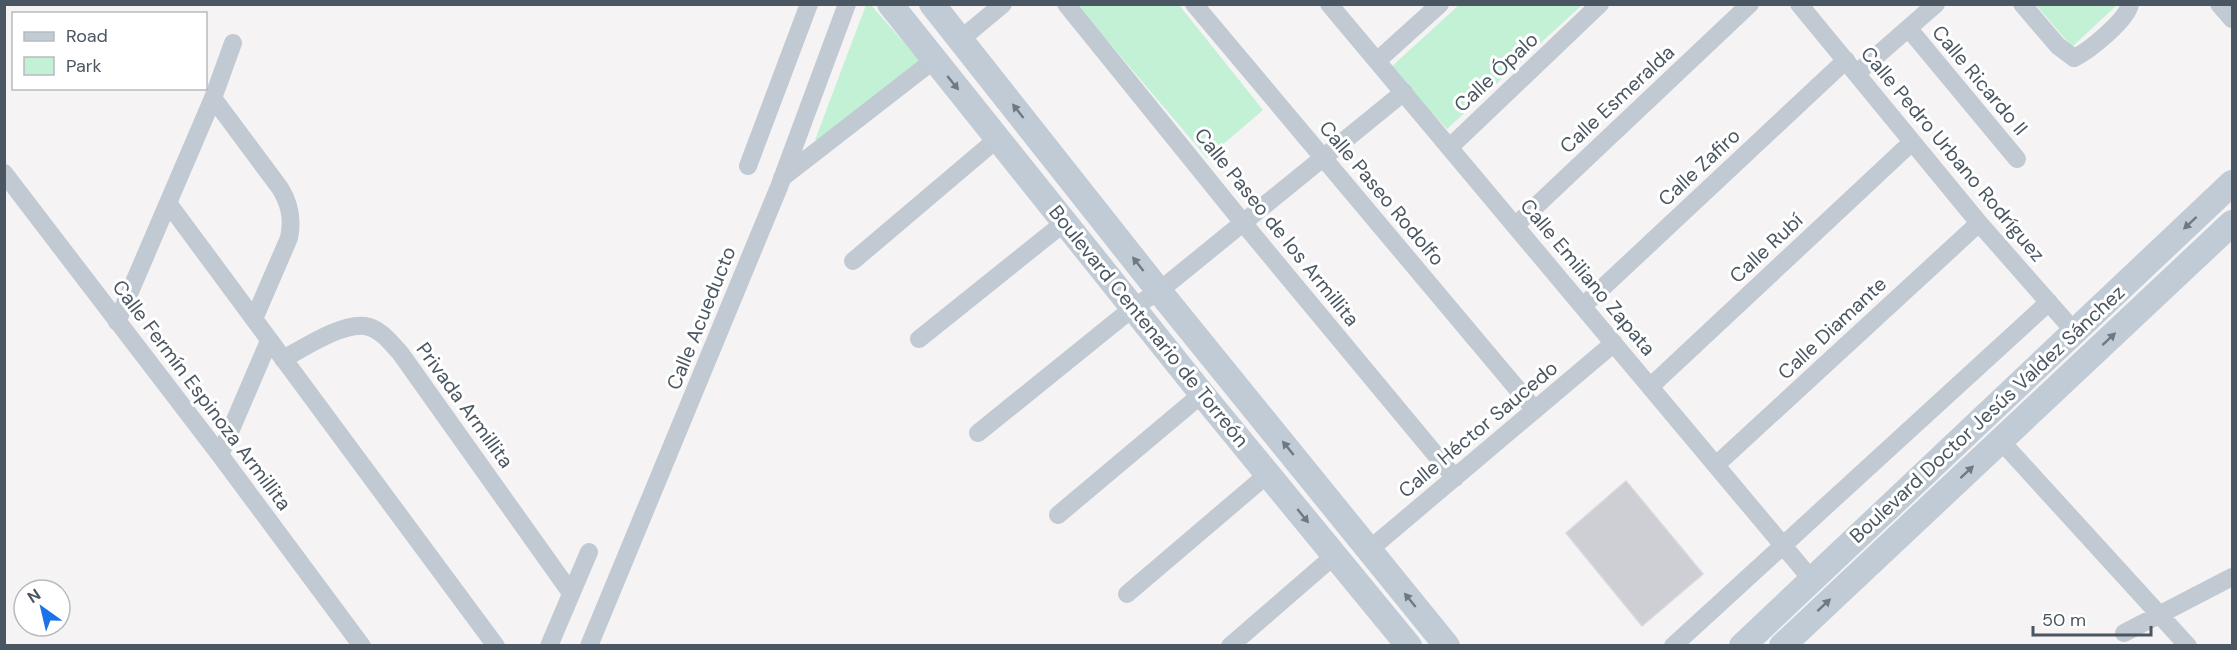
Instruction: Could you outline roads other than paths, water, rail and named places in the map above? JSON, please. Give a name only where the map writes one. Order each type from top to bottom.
[{"type":"street","points":[[748,166],[808,4]]},
{"type":"street","name":"Calle Acueducto","points":[[590,645],[782,178],[847,4]]},
{"type":"street","name":"Boulevard Centenario de Torreón","points":[[890,4],[1065,222],[1146,300],[1370,549],[1447,645]]},
{"type":"street","name":"Boulevard Centenario de Torreón","points":[[932,4],[961,39],[1146,300],[1202,394],[1335,555],[1402,643]]},
{"type":"street","points":[[961,39],[1003,4]]},
{"type":"street","name":"Calle Paseo de los Armillita","points":[[1066,4],[1244,224],[1455,478]]},
{"type":"street","name":"Calle Paseo Rodolfo","points":[[1194,4],[1535,410]]},
{"type":"street","name":"Calle Emiliano Zapata","points":[[1329,4],[1812,580]]},
{"type":"street","points":[[1377,61],[1440,4]]},
{"type":"street","name":"Calle Ópalo","points":[[1450,147],[1600,4]]},
{"type":"street","name":"Calle Esmeralda","points":[[1516,225],[1750,4]]},
{"type":"street","name":"Calle Pedro Urbano Rodríguez","points":[[1799,4],[1979,224],[2074,331]]},
{"type":"street","name":"Calle Zafiro","points":[[1583,306],[1851,66],[1909,29],[1936,4]]},
{"type":"street","points":[[2022,4],[2058,46],[2074,58],[2088,50],[2125,16],[2130,4]]},
{"type":"street","points":[[2219,4],[2232,19]]},
{"type":"street","name":"Calle Ricardo II","points":[[1909,29],[2017,159]]},
{"type":"street","points":[[117,322],[213,98],[233,43]]},
{"type":"street","points":[[782,178],[934,60]]},
{"type":"street","points":[[978,433],[1244,224],[1404,92]]},
{"type":"street","points":[[213,98],[280,188],[287,200],[290,212],[292,224],[289,238],[254,319]]},
{"type":"street","name":"Calle Rubí","points":[[1651,386],[1912,142]]},
{"type":"street","points":[[854,261],[1002,144],[1019,147],[1146,300]]},
{"type":"street","name":"Calle Fermín Espinoza Armillita","points":[[4,173],[362,645]]},
{"type":"street","name":"Boulevard Doctor Jesús Valdez Sánchez","points":[[1742,645],[2232,183]]},
{"type":"street","points":[[168,203],[496,645]]},
{"type":"street","points":[[920,339],[1065,222]]},
{"type":"street","name":"Boulevard Doctor Jesús Valdez Sánchez","points":[[1782,645],[2232,223]]},
{"type":"street","name":"Calle Diamante","points":[[1716,465],[1979,224]]},
{"type":"street","points":[[1673,645],[2049,302]]},
{"type":"street","name":"Privada Armillita","points":[[283,359],[352,326],[366,326],[386,336],[571,593]]},
{"type":"street","points":[[220,455],[269,341]]},
{"type":"street","name":"Calle Héctor Saucedo","points":[[1370,549],[1614,343]]},
{"type":"street","points":[[1058,515],[1202,394]]},
{"type":"street","points":[[2000,440],[2188,645]]},
{"type":"street","points":[[1127,594],[1269,473]]},
{"type":"street","points":[[549,645],[589,552]]},
{"type":"street","points":[[1230,645],[1335,555]]},
{"type":"street","points":[[2124,633],[2232,577]]}]
